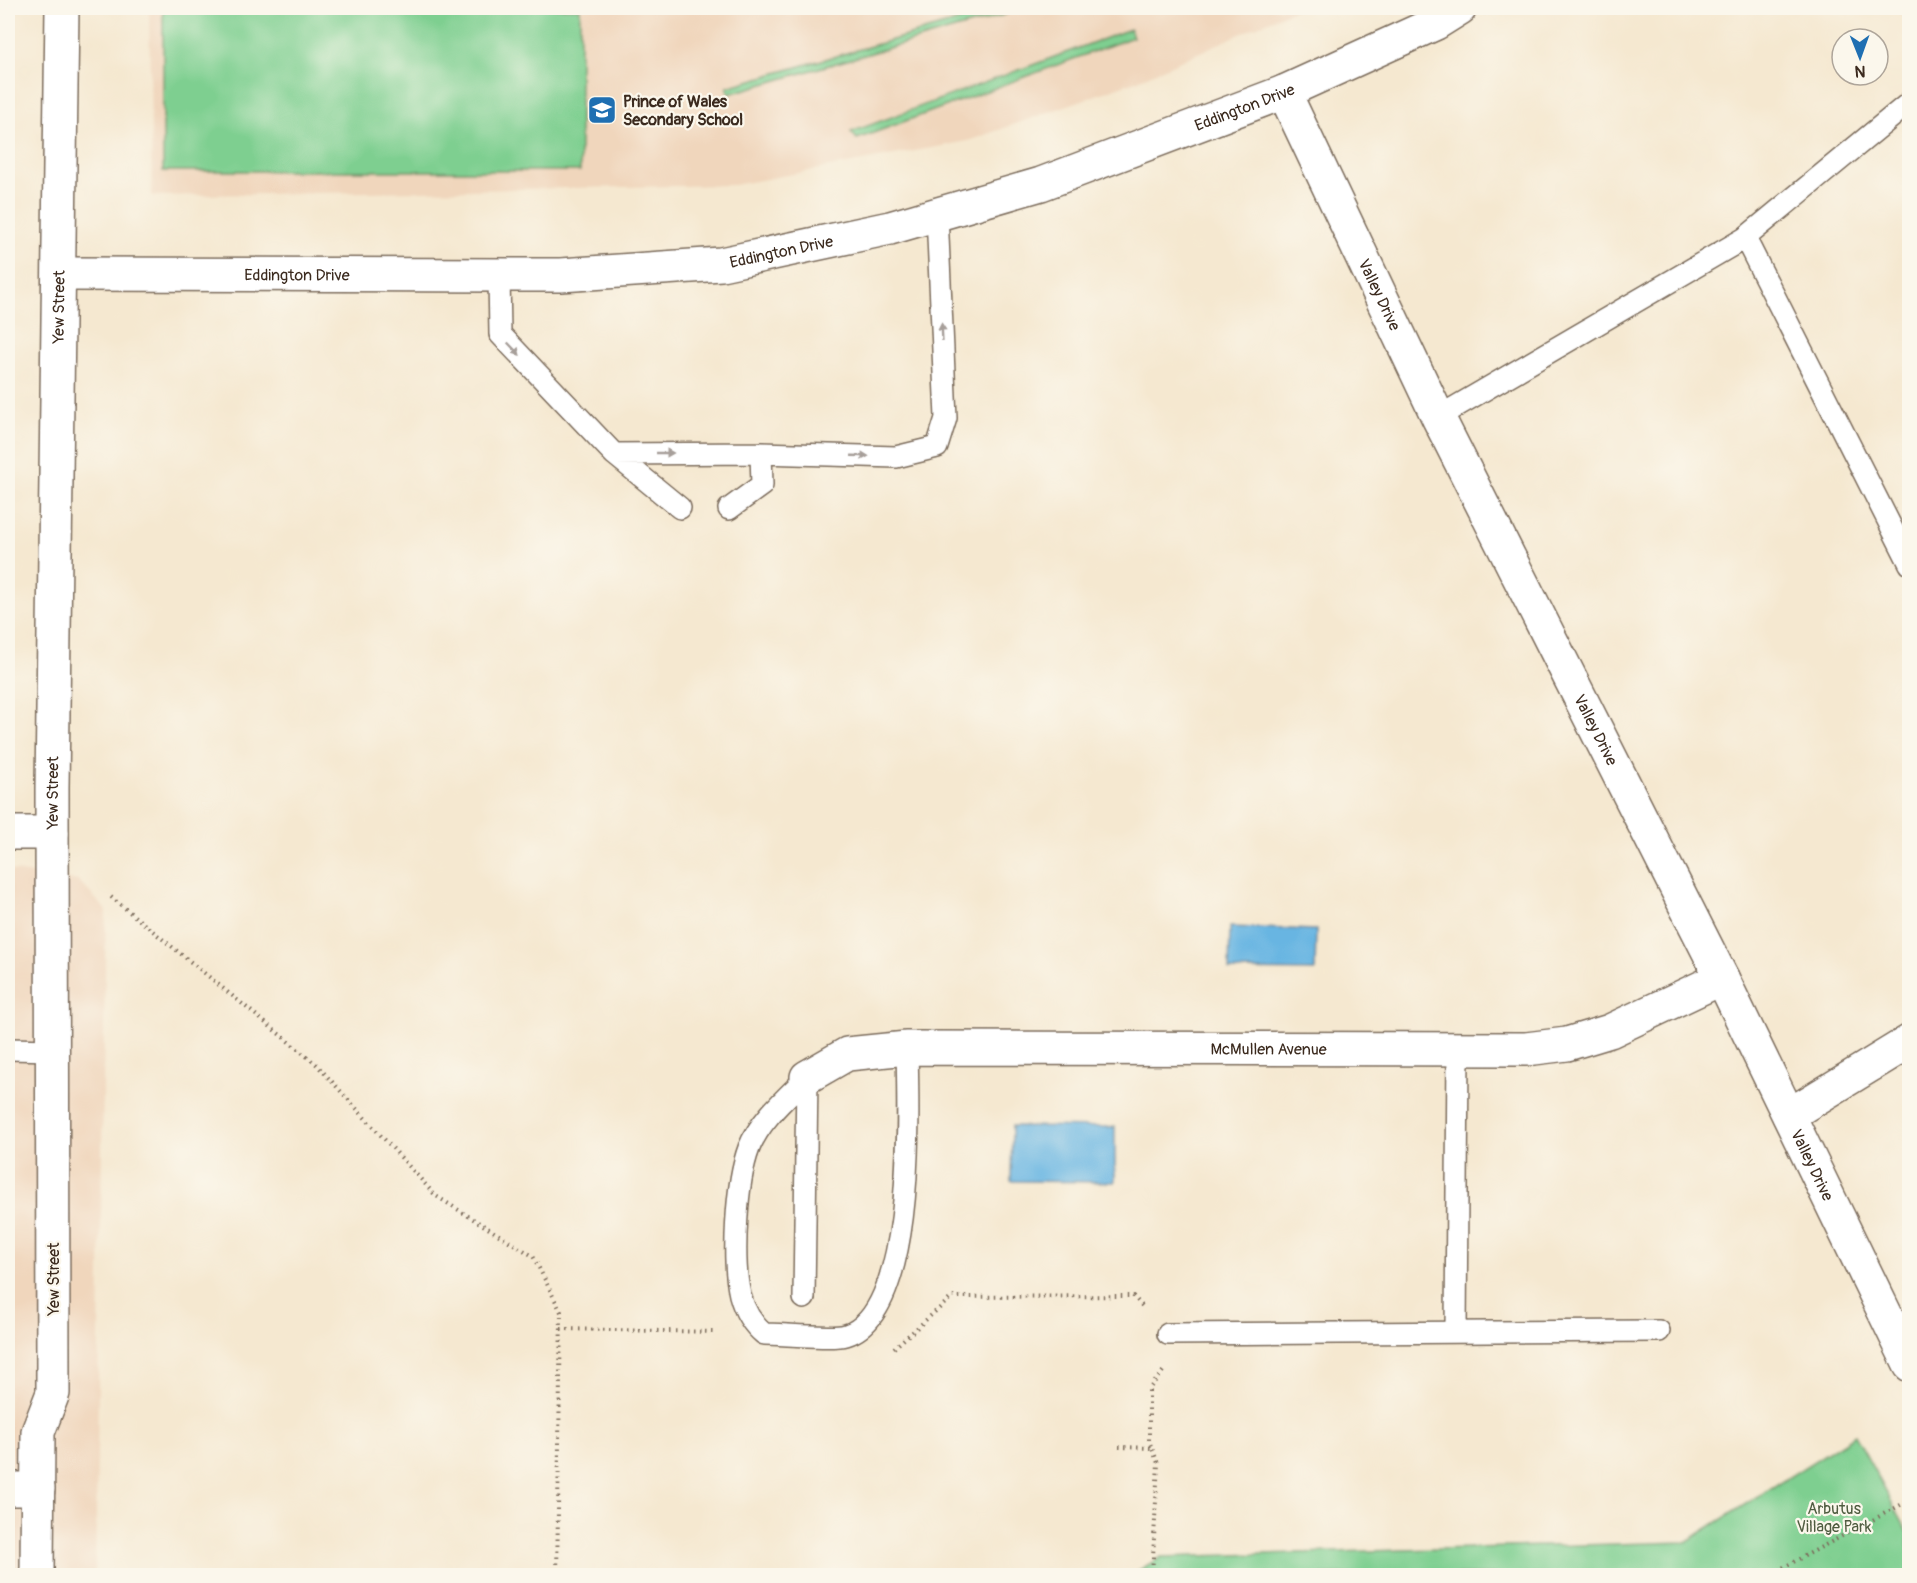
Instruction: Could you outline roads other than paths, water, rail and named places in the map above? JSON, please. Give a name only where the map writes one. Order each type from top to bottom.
[{"type":"street","name":"Yew Street","points":[[37,1575],[22,1489],[38,1432],[53,1394],[52,833],[62,8]]},
{"type":"street","name":"Eddington Drive","points":[[60,274],[499,276],[561,275],[721,264],[890,228],[1041,184],[1284,92],[1436,23],[1461,8]]},
{"type":"street","name":"Valley Drive","points":[[1284,92],[1438,417],[1722,978],[1910,1365]]},
{"type":"street","points":[[8,833],[52,833]]},
{"type":"street","name":"McMullen Avenue","points":[[807,1077],[847,1054],[907,1048],[1526,1049],[1567,1044],[1610,1031],[1722,978]]},
{"type":"street","points":[[1789,1115],[1910,1041]]},
{"type":"lane","points":[[1438,417],[1745,238],[1910,102]]},
{"type":"lane","points":[[614,454],[761,453],[896,458],[936,447],[946,418],[937,214]]},
{"type":"lane","points":[[1745,238],[1910,564]]},
{"type":"lane","points":[[499,276],[500,334],[614,454],[680,508]]},
{"type":"lane","points":[[729,509],[762,484],[761,453]]},
{"type":"lane","points":[[807,1077],[769,1116],[749,1148],[739,1193],[736,1270],[741,1297],[753,1324],[764,1334],[846,1335],[861,1326],[879,1306],[892,1272],[902,1230],[907,1048]]},
{"type":"lane","points":[[8,1049],[53,1050]]},
{"type":"lane","points":[[1456,1332],[1458,1049]]},
{"type":"lane","points":[[804,1298],[807,1077]]},
{"type":"lane","points":[[1168,1334],[1659,1331]]},
{"type":"water","points":[[1230,927],[1316,930],[1315,971],[1229,970]]},
{"type":"water","points":[[1012,1126],[1115,1127],[1115,1182],[1011,1181]]},
{"type":"place","name":"Prince of Wales Secondary School","points":[[602,110]]},
{"type":"park label","name":"Arbutus Village Park","points":[[1834,1517]]}]
